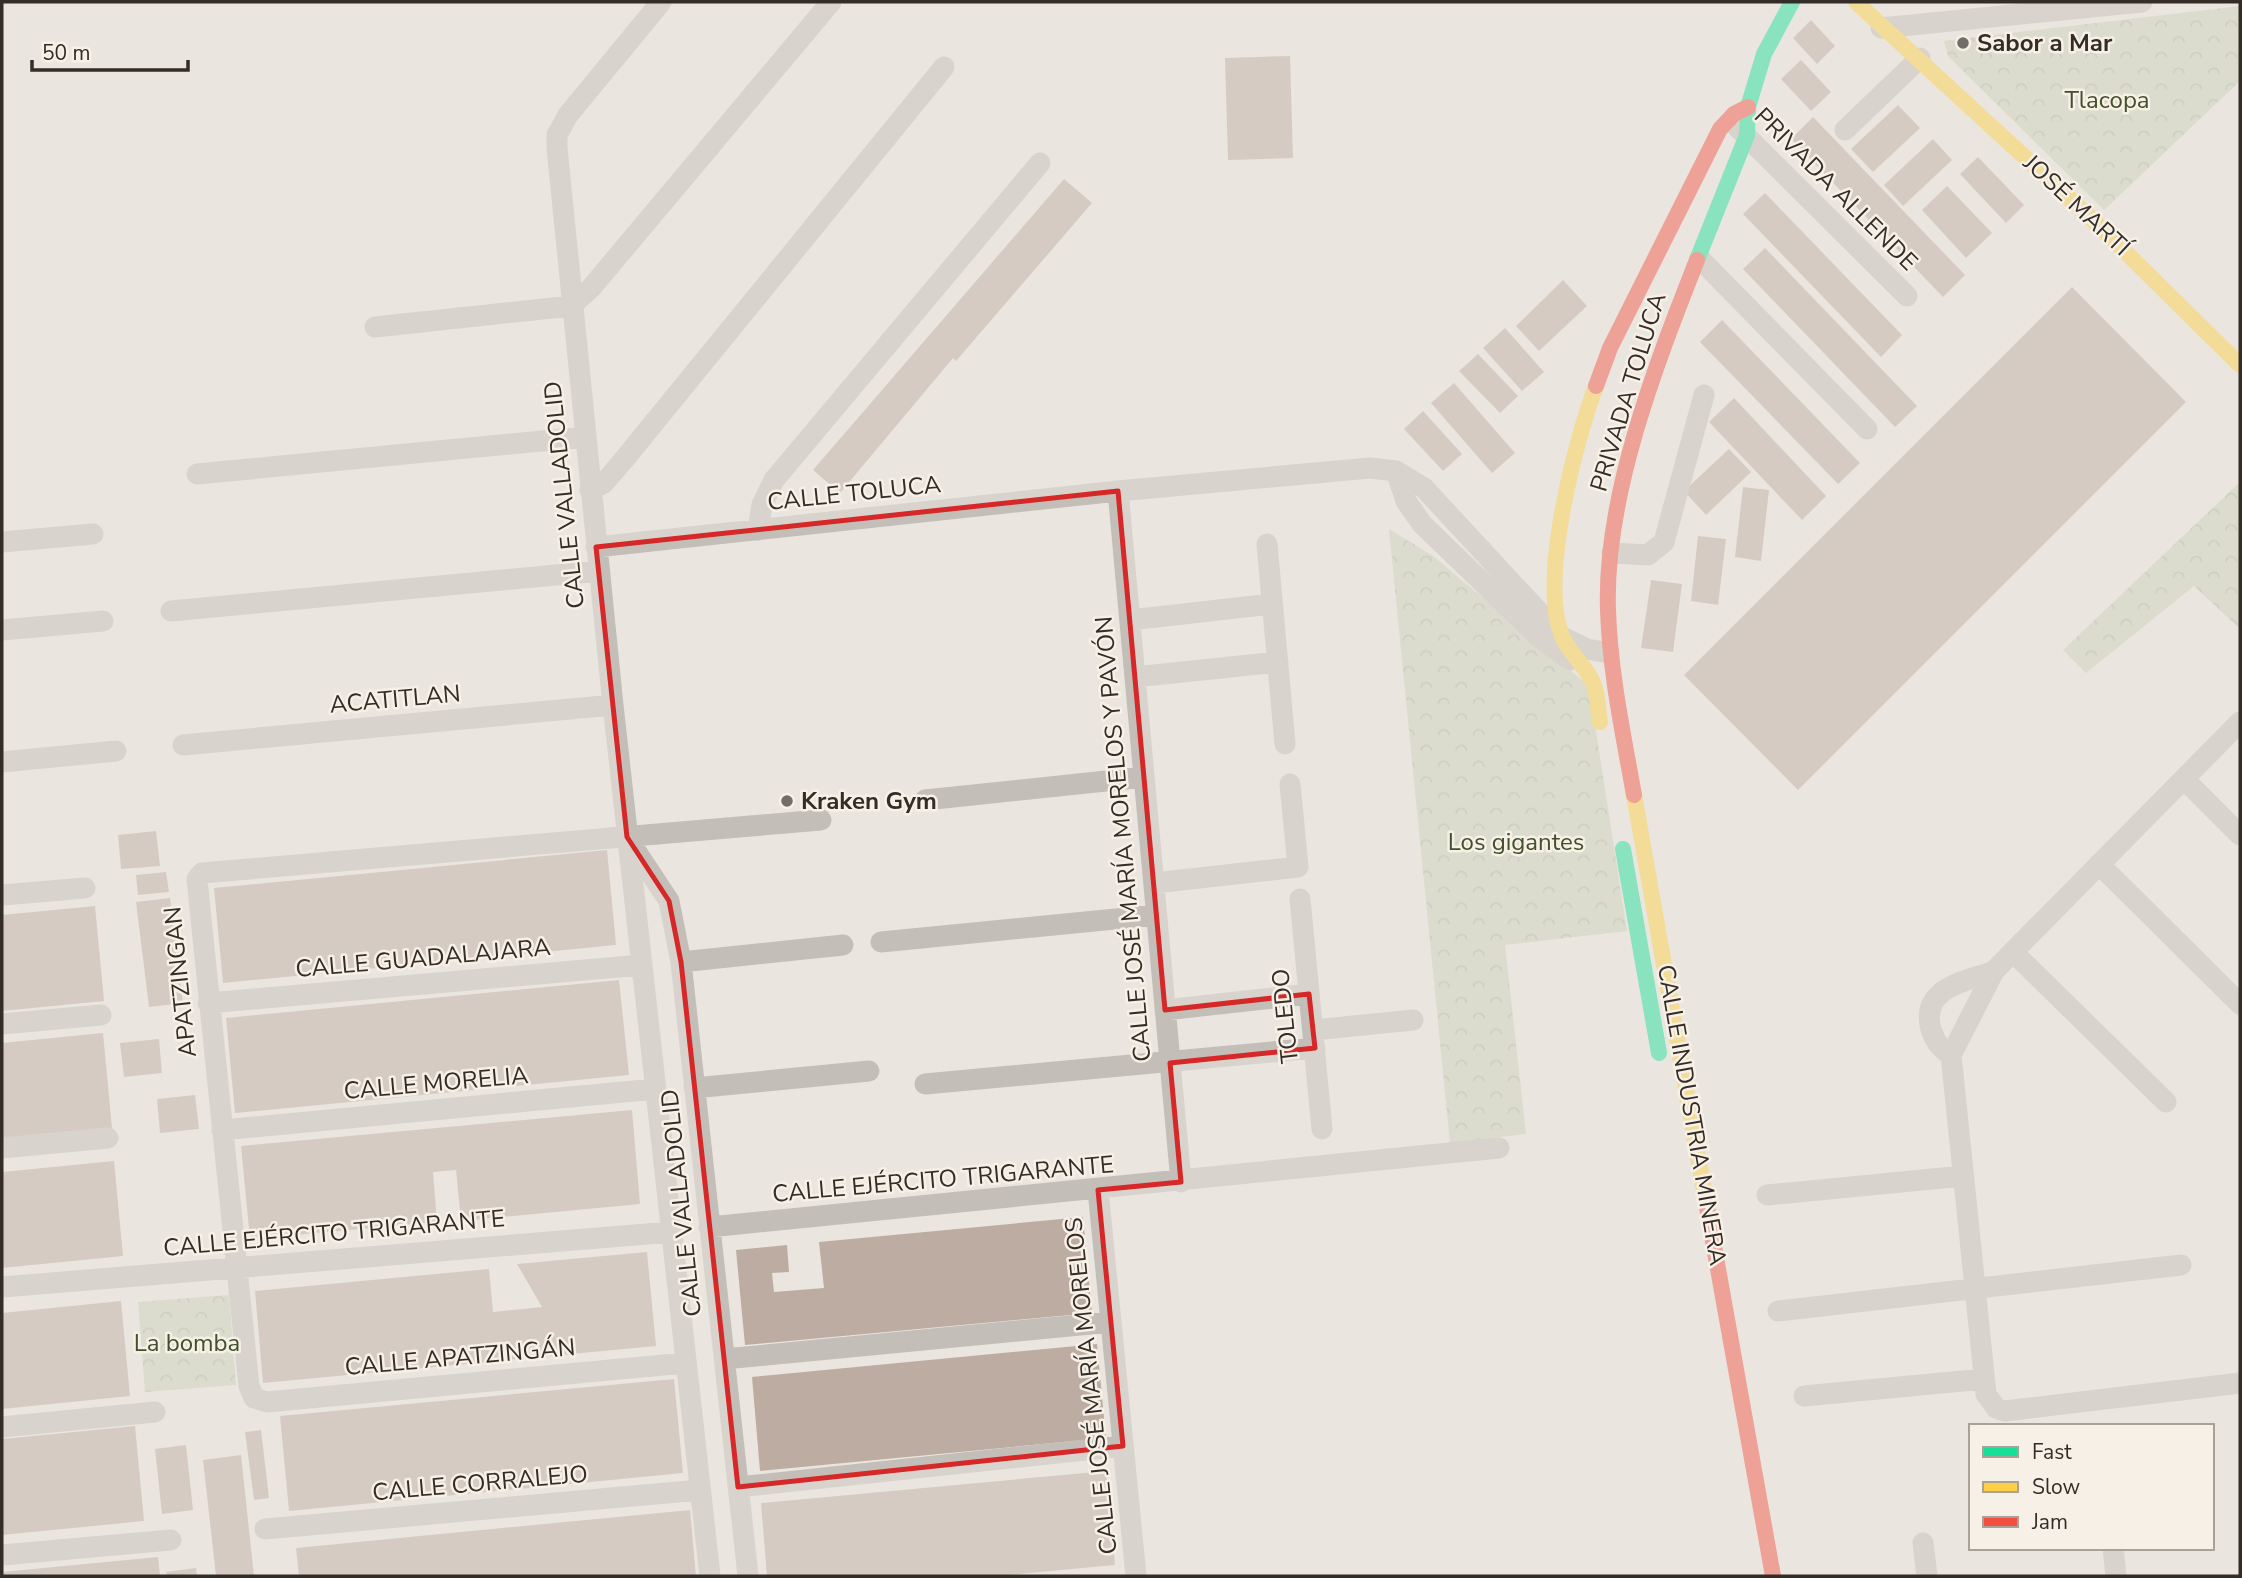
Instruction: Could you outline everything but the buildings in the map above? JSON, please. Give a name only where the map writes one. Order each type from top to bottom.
[{"type":"main road","name":"PRIVADA TOLUCA","points":[[1611,664],[1608,605],[1612,553],[1625,482],[1650,394],[1747,135],[1748,107],[1771,37],[1792,2]]},
{"type":"main road","name":"JOSÉ MARTÍ","points":[[1856,2],[1881,28],[1916,54],[2094,220],[2240,365]]},
{"type":"main road","name":"JOSÉ MARTÍ","points":[[1880,2],[1903,24],[1916,54]]},
{"type":"main road","points":[[1727,119],[1748,107]]},
{"type":"main road","name":"PRIVADA TOLUCA","points":[[1579,666],[1562,637],[1556,611],[1556,570],[1567,491],[1586,412],[1628,307],[1727,119]]},
{"type":"main road","name":"CALLE INDUSTRIA MINERA","points":[[1611,664],[1773,1576]]},
{"type":"main road","points":[[1579,666],[1594,684],[1604,741]]},
{"type":"main road","name":"CALLE INDUSTRIA MINERA","points":[[1621,837],[1662,1071]]},
{"type":"street","name":"CALLE VALLADOLID","points":[[661,2],[568,115],[557,135],[557,148],[598,571],[710,1576]]},
{"type":"street","points":[[375,327],[571,306],[591,288],[831,2]]},
{"type":"street","points":[[1881,28],[2052,6],[2142,2]]},
{"type":"street","points":[[1845,130],[1916,54]]},
{"type":"street","points":[[590,490],[614,472],[944,67]]},
{"type":"street","name":"PRIVADA ALLENDE","points":[[1727,119],[1747,135],[1907,296]]},
{"type":"street","points":[[758,530],[762,505],[774,480],[1040,163]]},
{"type":"street","points":[[1700,259],[1867,429]]},
{"type":"street","points":[[1612,553],[1648,555],[1664,542],[1704,395]]},
{"type":"street","points":[[197,474],[584,437]]},
{"type":"street","name":"PRIVADA TOLUCA","points":[[1118,491],[1353,469],[1396,471],[1424,488],[1439,503],[1562,637],[1611,664]]},
{"type":"street","points":[[1396,471],[1406,501],[1422,524],[1539,637],[1579,666],[1611,664]]},
{"type":"street","name":"CALLE TOLUCA","points":[[596,547],[1118,491]]},
{"type":"street","name":"CALLE JOSÉ MARÍA MORELOS Y PAVÓN","points":[[1118,491],[1181,1182]]},
{"type":"street","points":[[2,542],[93,534]]},
{"type":"street","points":[[1267,544],[1285,744]]},
{"type":"street","points":[[171,611],[598,571]]},
{"type":"street","points":[[1129,620],[1272,604]]},
{"type":"street","points":[[2,629],[103,621]]},
{"type":"street","points":[[1135,677],[1278,662]]},
{"type":"street","name":"ACATITLAN","points":[[183,746],[613,705]]},
{"type":"street","points":[[2240,722],[1994,971],[1951,1055],[1984,1379],[1990,1403],[2005,1411],[2240,1383]]},
{"type":"street","points":[[2,762],[116,751]]},
{"type":"street","points":[[925,800],[1144,777]]},
{"type":"street","points":[[2184,779],[2240,835]]},
{"type":"street","points":[[1154,883],[1298,867],[1290,784]]},
{"type":"street","points":[[627,837],[821,820]]},
{"type":"street","name":"CALLE VALLADOLID","points":[[627,837],[669,901],[681,962],[748,1576]]},
{"type":"street","name":"APATZINGAN","points":[[249,1386],[197,885],[202,873],[627,837]]},
{"type":"street","points":[[2099,864],[2240,1004]]},
{"type":"street","points":[[2,895],[85,888]]},
{"type":"street","name":"TOLEDO","points":[[1300,899],[1322,1129]]},
{"type":"street","points":[[881,942],[1156,915]]},
{"type":"street","points":[[681,962],[843,945]]},
{"type":"street","points":[[2013,952],[2166,1102]]},
{"type":"street","name":"CALLE GUADALAJARA","points":[[208,1003],[642,965]]},
{"type":"street","points":[[1951,1055],[1937,1044],[1932,1033],[1929,1018],[1932,1003],[1948,988],[1994,971]]},
{"type":"street","points":[[1165,1010],[1309,994]]},
{"type":"street","points":[[2,1024],[101,1015]]},
{"type":"street","points":[[925,1084],[1170,1062],[1413,1020]]},
{"type":"street","points":[[695,1088],[869,1071]]},
{"type":"street","name":"CALLE MORELIA","points":[[222,1130],[655,1089]]},
{"type":"street","points":[[2,1148],[108,1138]]},
{"type":"street","name":"CALLE EJÉRCITO TRIGARANTE","points":[[709,1227],[1499,1149]]},
{"type":"street","points":[[1767,1195],[1963,1176]]},
{"type":"street","name":"CALLE JOSÉ MARÍA MORELOS","points":[[1098,1190],[1136,1576]]},
{"type":"street","name":"CALLE EJÉRCITO TRIGARANTE","points":[[2,1287],[671,1232]]},
{"type":"street","points":[[1778,1311],[2181,1265]]},
{"type":"street","points":[[724,1359],[1111,1322]]},
{"type":"street","name":"CALLE APATZINGÁN","points":[[249,1386],[254,1398],[267,1402],[685,1363]]},
{"type":"street","points":[[1804,1396],[1984,1379]]},
{"type":"street","points":[[2,1427],[155,1412]]},
{"type":"street","points":[[738,1487],[1124,1446]]},
{"type":"street","name":"CALLE CORRALEJO","points":[[265,1529],[700,1490]]},
{"type":"street","points":[[2,1555],[171,1540]]},
{"type":"street","points":[[1923,1543],[1927,1576]]},
{"type":"street","points":[[2113,1550],[2116,1576]]},
{"type":"highlighted area","points":[[1118,491],[1165,1010],[1309,994],[1315,1048],[1170,1063],[1181,1182],[1098,1190],[1123,1446],[738,1487],[681,962],[669,901],[627,837],[596,547]]},
{"type":"green space","name":"Tlacopa","points":[[2240,6],[2240,81],[2104,210],[1948,56],[1944,41]]},
{"type":"green space","points":[[2240,482],[2240,629],[2194,586],[2086,673],[2063,650]]},
{"type":"green space","name":"Los gigantes","points":[[1389,529],[1433,556],[1589,686],[1627,931],[1505,945],[1526,1134],[1450,1143]]},
{"type":"green space","name":"La bomba","points":[[229,1295],[236,1385],[145,1392],[138,1302]]},
{"type":"traffic: fast","points":[[1697,260],[1747,135],[1748,107],[1764,54],[1792,2]]},
{"type":"traffic: fast","points":[[1623,849],[1659,1053]]},
{"type":"traffic: slow","points":[[1856,2],[2093,220],[2240,365]]},
{"type":"traffic: slow","points":[[1596,386],[1562,511],[1555,581],[1556,612],[1562,636],[1591,678],[1600,722]]},
{"type":"traffic: slow","points":[[1634,795],[1706,1202]]},
{"type":"traffic: jam","points":[[1596,386],[1610,348],[1720,129],[1734,114],[1748,107]]},
{"type":"traffic: jam","points":[[1634,795],[1611,657],[1608,610],[1614,522],[1650,387],[1697,260]]},
{"type":"traffic: jam","points":[[1706,1202],[1773,1576]]},
{"type":"place","name":"Sabor a Mar","points":[[1963,43]]},
{"type":"place","name":"Kraken Gym","points":[[787,801]]}]
